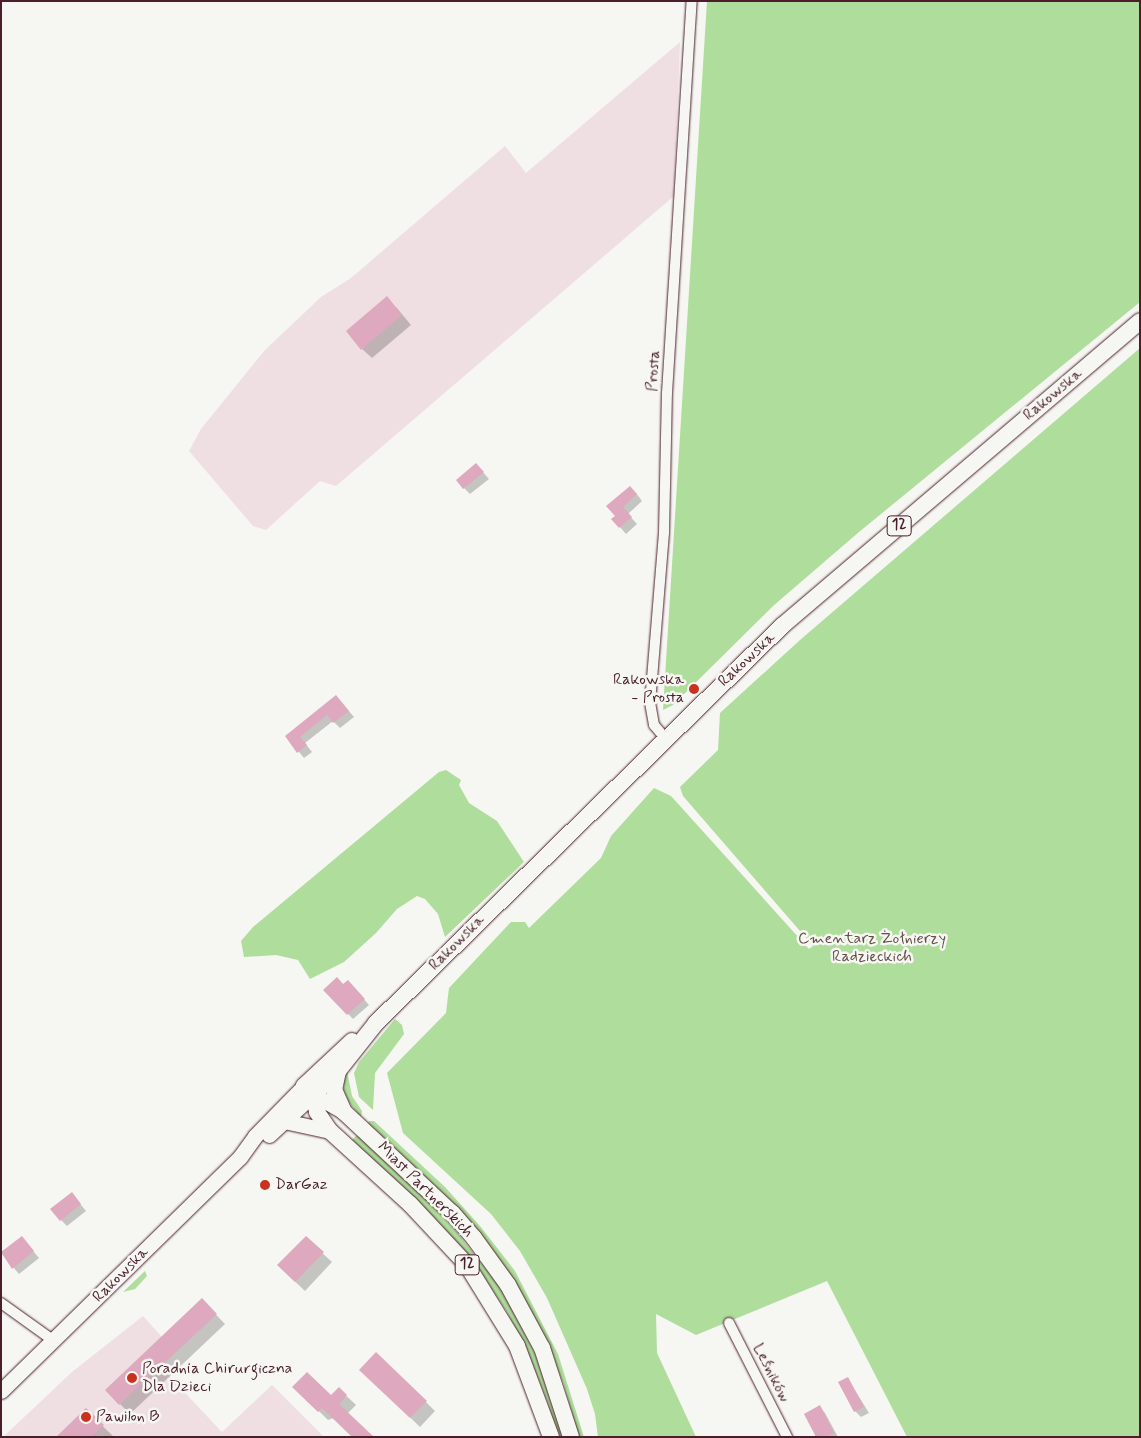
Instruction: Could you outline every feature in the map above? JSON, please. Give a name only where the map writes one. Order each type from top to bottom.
[{"type":"main road","name":"Rakowska","points":[[240,1157],[255,1136],[309,1090],[338,1070],[376,1023],[665,738],[788,621],[1140,321]]},
{"type":"main road","name":"Rakowska","points":[[1,1391],[240,1157],[284,1122],[347,1044],[376,1023]]},
{"type":"main road","name":"Miast Partnerskich","points":[[338,1070],[334,1090],[344,1112]]},
{"type":"main road","name":"Miast Partnerskich","points":[[309,1090],[344,1112],[431,1192],[490,1260],[542,1348],[571,1437]]},
{"type":"main road","name":"Miast Partnerskich","points":[[309,1090],[317,1112],[330,1131],[410,1204],[467,1265],[517,1346],[537,1392],[551,1437]]},
{"type":"main road","points":[[284,1122],[330,1131]]},
{"type":"street","name":"Prosta","points":[[665,738],[654,724],[650,703],[664,533],[667,393],[692,1]]},
{"type":"street","points":[[1,1303],[54,1341]]},
{"type":"street","name":"Leśników","points":[[729,1323],[787,1437]]},
{"type":"shaded area","points":[[680,42],[674,196],[336,486],[320,481],[266,530],[253,526],[189,451],[201,429],[265,350],[321,297],[351,278],[505,146],[526,173]]},
{"type":"shaded area","points":[[143,1316],[170,1346],[155,1361],[222,1432],[272,1385],[324,1437],[3,1437],[72,1372]]},
{"type":"green space","points":[[707,1],[1140,1],[1140,302],[859,532],[773,606],[673,705],[663,710]]},
{"type":"green space","name":"Cmentarz Żołnierzy Radzieckich","points":[[1140,348],[1140,1437],[907,1437],[827,1281],[696,1335],[656,1314],[657,1353],[696,1437],[598,1437],[595,1414],[587,1389],[547,1298],[520,1251],[491,1214],[403,1133],[387,1073],[446,1013],[449,988],[511,922],[525,922],[529,928],[601,858],[611,836],[654,788],[671,796],[809,949],[813,946],[683,796],[680,787],[718,750],[720,713],[800,640]]},
{"type":"green space","points":[[446,770],[461,780],[459,785],[469,803],[497,821],[524,862],[445,937],[438,914],[425,899],[417,896],[397,909],[376,933],[344,962],[310,979],[298,960],[276,955],[244,957],[241,941],[253,927],[439,772]]},
{"type":"green space","points":[[395,1019],[402,1025],[404,1034],[375,1073],[373,1110],[359,1097],[354,1073],[359,1062]]},
{"type":"green space","points":[[347,1071],[352,1096],[362,1111],[361,1117],[345,1098],[343,1083]]},
{"type":"green space","points":[[369,1121],[374,1121],[445,1187],[480,1226],[515,1271],[558,1354],[584,1437],[579,1437],[563,1382],[540,1328],[511,1277],[457,1207],[368,1123]]},
{"type":"green space","points":[[358,1134],[439,1210],[502,1289],[536,1355],[564,1437],[557,1437],[548,1404],[530,1358],[507,1312],[481,1273],[420,1203],[352,1140]]},
{"type":"green space","points":[[145,1271],[147,1276],[135,1289],[123,1292]]},
{"type":"building","points":[[387,296],[402,315],[361,350],[346,331]]},
{"type":"building","points":[[476,463],[484,472],[463,489],[456,480]]},
{"type":"building","points":[[630,486],[637,494],[623,507],[632,517],[619,528],[611,519],[615,516],[606,506]]},
{"type":"building","points":[[336,695],[349,711],[333,723],[327,715],[300,737],[307,745],[297,753],[285,736]]},
{"type":"building","points":[[337,977],[343,984],[348,980],[365,999],[347,1015],[323,990]]},
{"type":"building","points":[[72,1192],[81,1204],[60,1221],[50,1209]]},
{"type":"building","points":[[22,1236],[34,1251],[12,1269],[1,1252]]},
{"type":"building","points":[[306,1236],[324,1252],[295,1282],[277,1265]]},
{"type":"building","points":[[202,1298],[217,1314],[119,1405],[105,1390]]},
{"type":"building","points":[[376,1352],[427,1401],[410,1418],[359,1370]]},
{"type":"building","points":[[307,1372],[331,1395],[339,1387],[347,1395],[339,1404],[374,1437],[352,1437],[322,1408],[318,1412],[292,1387]]},
{"type":"building","points":[[848,1377],[864,1407],[854,1412],[838,1382]]},
{"type":"building","points":[[820,1405],[834,1433],[827,1437],[816,1437],[804,1414]]},
{"type":"building","name":"Pawilon B","points":[[86,1408],[104,1425],[91,1437],[56,1437]]},
{"type":"place","name":"Rakowska - Prosta","points":[[694,689]]},
{"type":"place","name":"DarGaz","points":[[265,1185]]},
{"type":"place","name":"Poradnia Chirurgiczna Dla Dzieci","points":[[132,1378]]},
{"type":"place","name":"Pawilon B","points":[[86,1417]]}]
